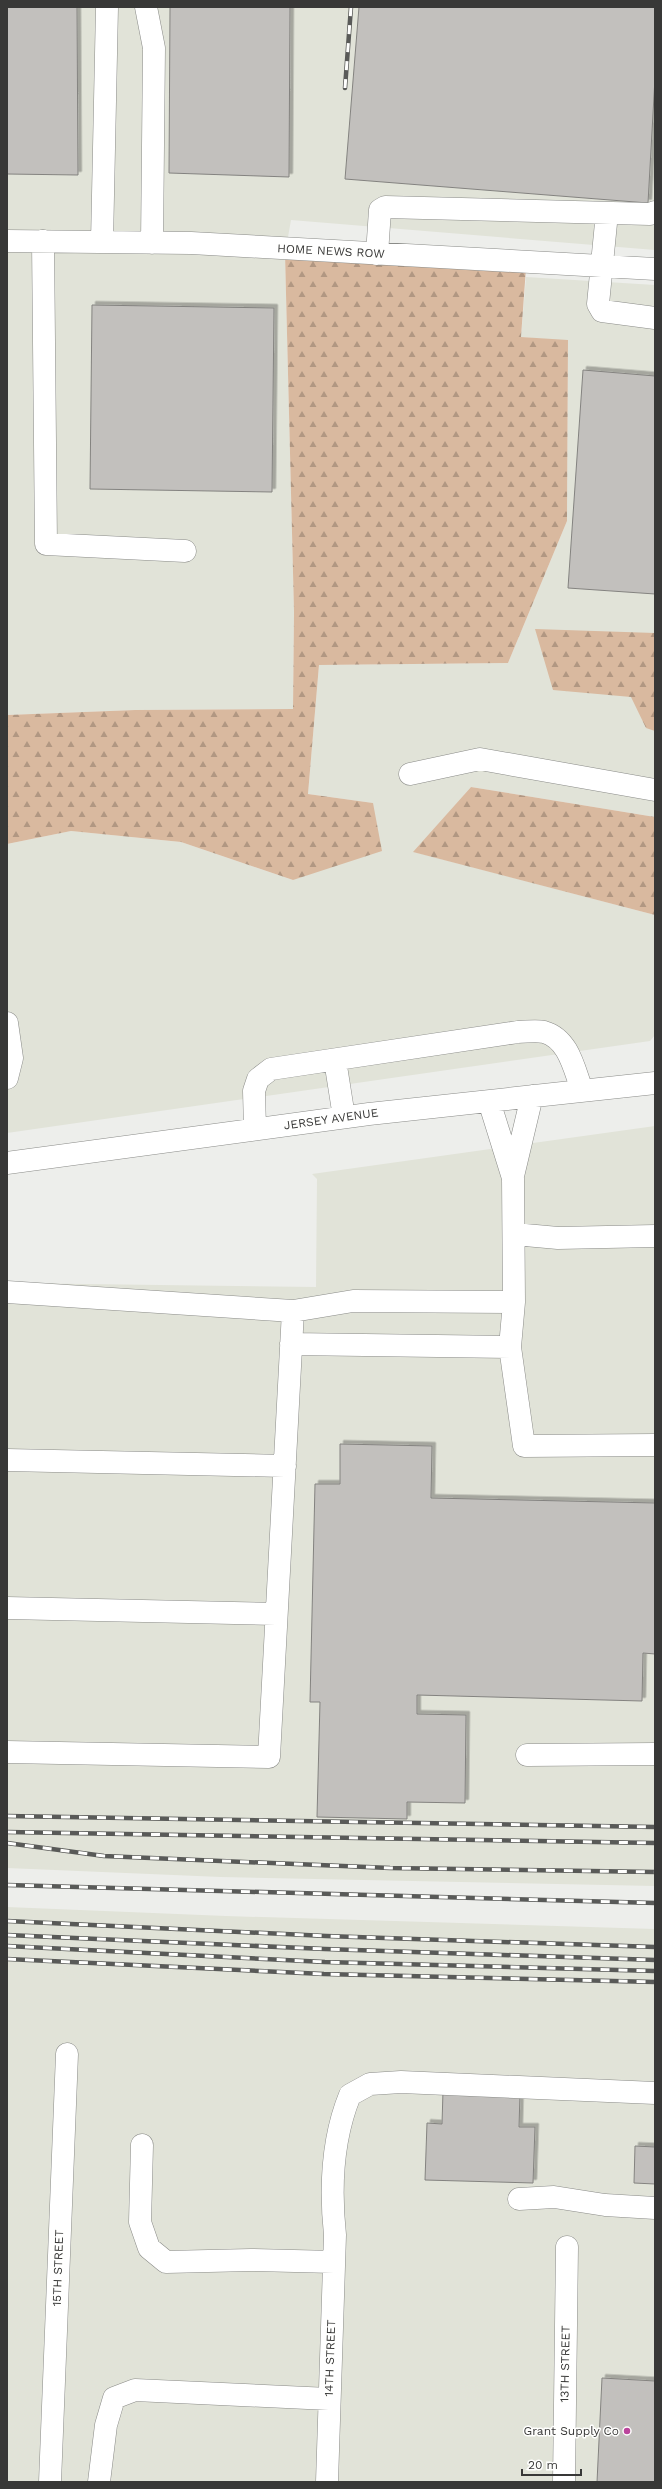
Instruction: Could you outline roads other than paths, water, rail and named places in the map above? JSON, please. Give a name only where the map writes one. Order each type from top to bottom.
[{"type":"street","points":[[102,242],[107,7]]},
{"type":"street","points":[[146,7],[154,48],[152,242]]},
{"type":"street","points":[[377,254],[378,217],[380,210],[385,206],[650,214],[655,212]]},
{"type":"street","points":[[607,213],[598,304],[602,311],[655,318]]},
{"type":"street","name":"HOME NEWS ROW","points":[[7,241],[152,242],[655,269]]},
{"type":"street","points":[[43,241],[46,544],[185,551]]},
{"type":"street","points":[[410,774],[480,759],[655,790]]},
{"type":"street","points":[[7,1023],[12,1058],[7,1078]]},
{"type":"street","points":[[255,1129],[254,1091],[258,1079],[271,1069],[518,1032],[544,1032],[561,1043],[568,1052],[582,1090]]},
{"type":"street","points":[[335,1060],[344,1117]]},
{"type":"street","name":"JERSEY AVENUE","points":[[8,1159],[344,1117],[655,1083]]},
{"type":"street","points":[[532,1096],[513,1178],[514,1302],[510,1347],[524,1446],[655,1445]]},
{"type":"street","points":[[489,1101],[513,1178]]},
{"type":"street","points":[[514,1234],[558,1238],[655,1236]]},
{"type":"street","points":[[7,1292],[293,1312],[353,1301],[514,1302]]},
{"type":"street","points":[[7,1752],[269,1757],[293,1312]]},
{"type":"street","points":[[291,1344],[510,1347]]},
{"type":"street","points":[[7,1460],[285,1466]]},
{"type":"street","points":[[7,1608],[276,1614]]},
{"type":"street","points":[[527,1756],[655,1754]]},
{"type":"street","name":"15TH STREET","points":[[50,2482],[67,2054]]},
{"type":"street","name":"14TH STREET","points":[[327,2482],[336,2235],[331,2198],[340,2120],[350,2095],[370,2084],[401,2082],[655,2093]]},
{"type":"street","points":[[142,2145],[140,2222],[149,2248],[166,2262],[251,2260],[334,2262]]},
{"type":"street","points":[[519,2199],[554,2197],[605,2205],[655,2208]]},
{"type":"street","name":"13TH STREET","points":[[564,2482],[567,2247]]},
{"type":"street","points":[[99,2482],[106,2425],[114,2398],[135,2390],[329,2398]]},
{"type":"railway","points":[[345,88],[351,7]]},
{"type":"railway","points":[[7,1816],[655,1827]]},
{"type":"railway","points":[[7,1832],[655,1843]]},
{"type":"railway","points":[[7,1843],[104,1856],[390,1868],[655,1872]]},
{"type":"railway","points":[[7,1885],[655,1903]]},
{"type":"railway","points":[[7,1921],[326,1936],[655,1947]]},
{"type":"railway","points":[[7,1935],[325,1949],[655,1960]]},
{"type":"railway","points":[[7,1946],[325,1962],[655,1971]]},
{"type":"railway","points":[[7,1959],[324,1974],[655,1982]]},
{"type":"place","name":"Grant Supply Co","points":[[627,2431]]}]
